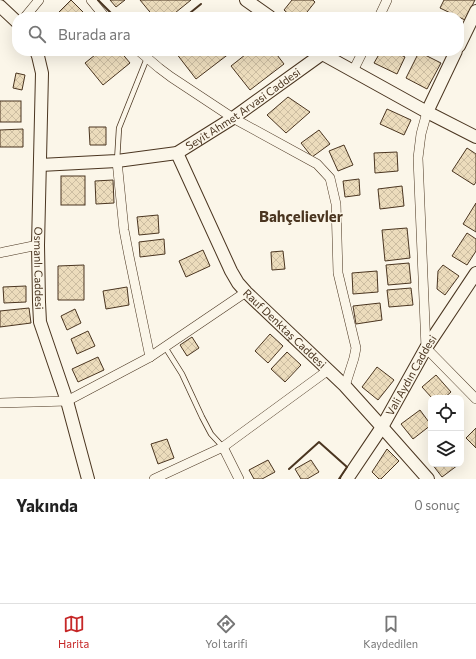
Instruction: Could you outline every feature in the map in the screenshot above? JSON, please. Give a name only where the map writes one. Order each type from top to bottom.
[{"type":"street","points":[[90,0],[101,12]]},
{"type":"street","points":[[246,0],[263,12]]},
{"type":"street","points":[[381,12],[387,0]]},
{"type":"street","points":[[29,12],[37,1]]},
{"type":"street","points":[[0,6],[12,17]]},
{"type":"street","points":[[464,36],[476,11]]},
{"type":"street","name":"Osmanlı Caddesi","points":[[38,56],[42,73],[38,245],[40,322],[67,401],[88,479]]},
{"type":"street","name":"Seyit Ahmet Arvasi Caddesi","points":[[40,166],[117,161],[176,153],[233,118],[315,56]]},
{"type":"street","points":[[325,56],[476,137]]},
{"type":"street","points":[[353,71],[360,56]]},
{"type":"street","points":[[454,56],[427,112],[421,134],[418,158],[426,348],[476,399]]},
{"type":"street","points":[[147,58],[171,77],[233,118],[316,164],[330,178],[336,204],[338,273],[356,348],[345,386]]},
{"type":"street","name":"Rauf Denktaş Caddesi","points":[[176,153],[238,283],[345,386],[428,479]]},
{"type":"street","points":[[117,161],[124,230],[150,357]]},
{"type":"street","points":[[0,254],[38,245]]},
{"type":"street","name":"Vali Aydın Caddesi","points":[[347,479],[382,427],[426,348],[476,273]]},
{"type":"street","points":[[0,403],[67,401],[150,357],[246,292]]},
{"type":"street","points":[[154,479],[223,447],[328,371]]},
{"type":"street","points":[[223,447],[239,479]]},
{"type":"lane","points":[[117,161],[119,128],[147,58]]},
{"type":"lane","points":[[165,347],[182,374],[211,434],[223,447]]},
{"type":"building","points":[[71,0],[83,12],[59,12]]},
{"type":"building","points":[[110,0],[125,0],[116,7]]},
{"type":"building","points":[[140,0],[191,0],[176,12],[150,12]]},
{"type":"building","points":[[292,0],[313,0],[315,2],[307,12],[286,12],[284,10]]},
{"type":"building","points":[[444,0],[475,0],[465,20],[464,12],[448,12],[440,8]]},
{"type":"building","points":[[94,56],[124,56],[130,63],[103,85],[85,63]]},
{"type":"building","points":[[178,56],[226,56],[196,79]]},
{"type":"building","points":[[244,56],[278,56],[284,64],[250,90],[231,66]]},
{"type":"building","points":[[378,56],[405,57],[397,74],[374,63]]},
{"type":"building","points":[[417,56],[427,56],[441,63],[427,89],[406,78]]},
{"type":"building","points":[[16,73],[25,75],[22,90],[13,88]]},
{"type":"building","points":[[288,97],[310,112],[286,133],[267,115]]},
{"type":"building","points":[[0,101],[21,101],[21,122],[0,122]]},
{"type":"building","points":[[387,109],[411,120],[404,135],[380,124]]},
{"type":"building","points":[[89,127],[106,127],[106,145],[90,145]]},
{"type":"building","points":[[23,129],[23,147],[0,147],[0,130]]},
{"type":"building","points":[[319,130],[330,144],[312,157],[301,143]]},
{"type":"building","points":[[344,145],[353,165],[338,171],[329,151]]},
{"type":"building","points":[[467,148],[476,154],[476,182],[474,185],[452,171]]},
{"type":"building","points":[[397,152],[398,171],[375,173],[374,153]]},
{"type":"building","points":[[61,176],[85,176],[85,205],[61,205]]},
{"type":"building","points":[[359,179],[360,195],[345,197],[343,181]]},
{"type":"building","points":[[113,180],[114,203],[96,204],[95,181]]},
{"type":"building","points":[[402,186],[404,206],[380,209],[378,189]]},
{"type":"building","points":[[476,203],[476,232],[463,224]]},
{"type":"building","points":[[158,215],[159,233],[139,235],[137,217]]},
{"type":"building","points":[[407,228],[410,258],[385,261],[382,230]]},
{"type":"building","points":[[467,233],[476,239],[476,251],[467,265],[452,256]]},
{"type":"building","points":[[164,239],[165,254],[140,257],[139,242]]},
{"type":"building","points":[[203,250],[210,266],[186,277],[179,261]]},
{"type":"building","points":[[283,251],[285,269],[272,270],[271,252]]},
{"type":"building","points":[[409,263],[411,283],[388,285],[386,265]]},
{"type":"building","points":[[84,265],[84,300],[58,300],[58,266]]},
{"type":"building","points":[[443,265],[459,276],[445,295],[437,289],[438,271]]},
{"type":"building","points":[[377,271],[378,292],[353,294],[352,273]]},
{"type":"building","points":[[26,286],[26,302],[4,303],[3,287]]},
{"type":"building","points":[[127,287],[129,305],[106,309],[103,291]]},
{"type":"building","points":[[411,288],[413,305],[389,307],[387,290]]},
{"type":"building","points":[[380,303],[382,320],[356,324],[353,306]]},
{"type":"building","points":[[29,308],[31,323],[0,327],[0,311]]},
{"type":"building","points":[[75,309],[81,323],[67,330],[61,316]]},
{"type":"building","points":[[88,331],[95,346],[77,354],[71,339]]},
{"type":"building","points":[[270,334],[283,346],[268,363],[255,351]]},
{"type":"building","points":[[192,337],[199,348],[187,356],[180,345]]},
{"type":"building","points":[[287,352],[301,365],[285,382],[271,369]]},
{"type":"building","points":[[98,357],[104,370],[78,382],[72,369]]},
{"type":"building","points":[[377,367],[394,380],[378,400],[362,387]]},
{"type":"building","points":[[436,375],[451,392],[448,395],[429,395],[422,387]]},
{"type":"building","points":[[420,410],[428,421],[428,427],[413,439],[401,424]]},
{"type":"building","points":[[476,428],[476,448],[466,438]]},
{"type":"building","points":[[167,439],[174,458],[158,464],[151,444]]},
{"type":"building","points":[[387,449],[399,461],[381,479],[379,479],[372,472]]},
{"type":"building","points":[[268,460],[275,472],[262,479],[254,479],[249,470]]},
{"type":"building","points":[[311,460],[319,472],[307,479],[301,479],[295,469]]},
{"type":"building","points":[[434,467],[455,467],[442,477]]},
{"type":"wall","points":[[98,0],[110,12]]},
{"type":"wall","points":[[191,12],[201,4]]},
{"type":"wall","points":[[289,469],[319,442],[347,467],[339,479]]},
{"type":"district","name":"Bahçelievler","points":[[301,217]]}]
